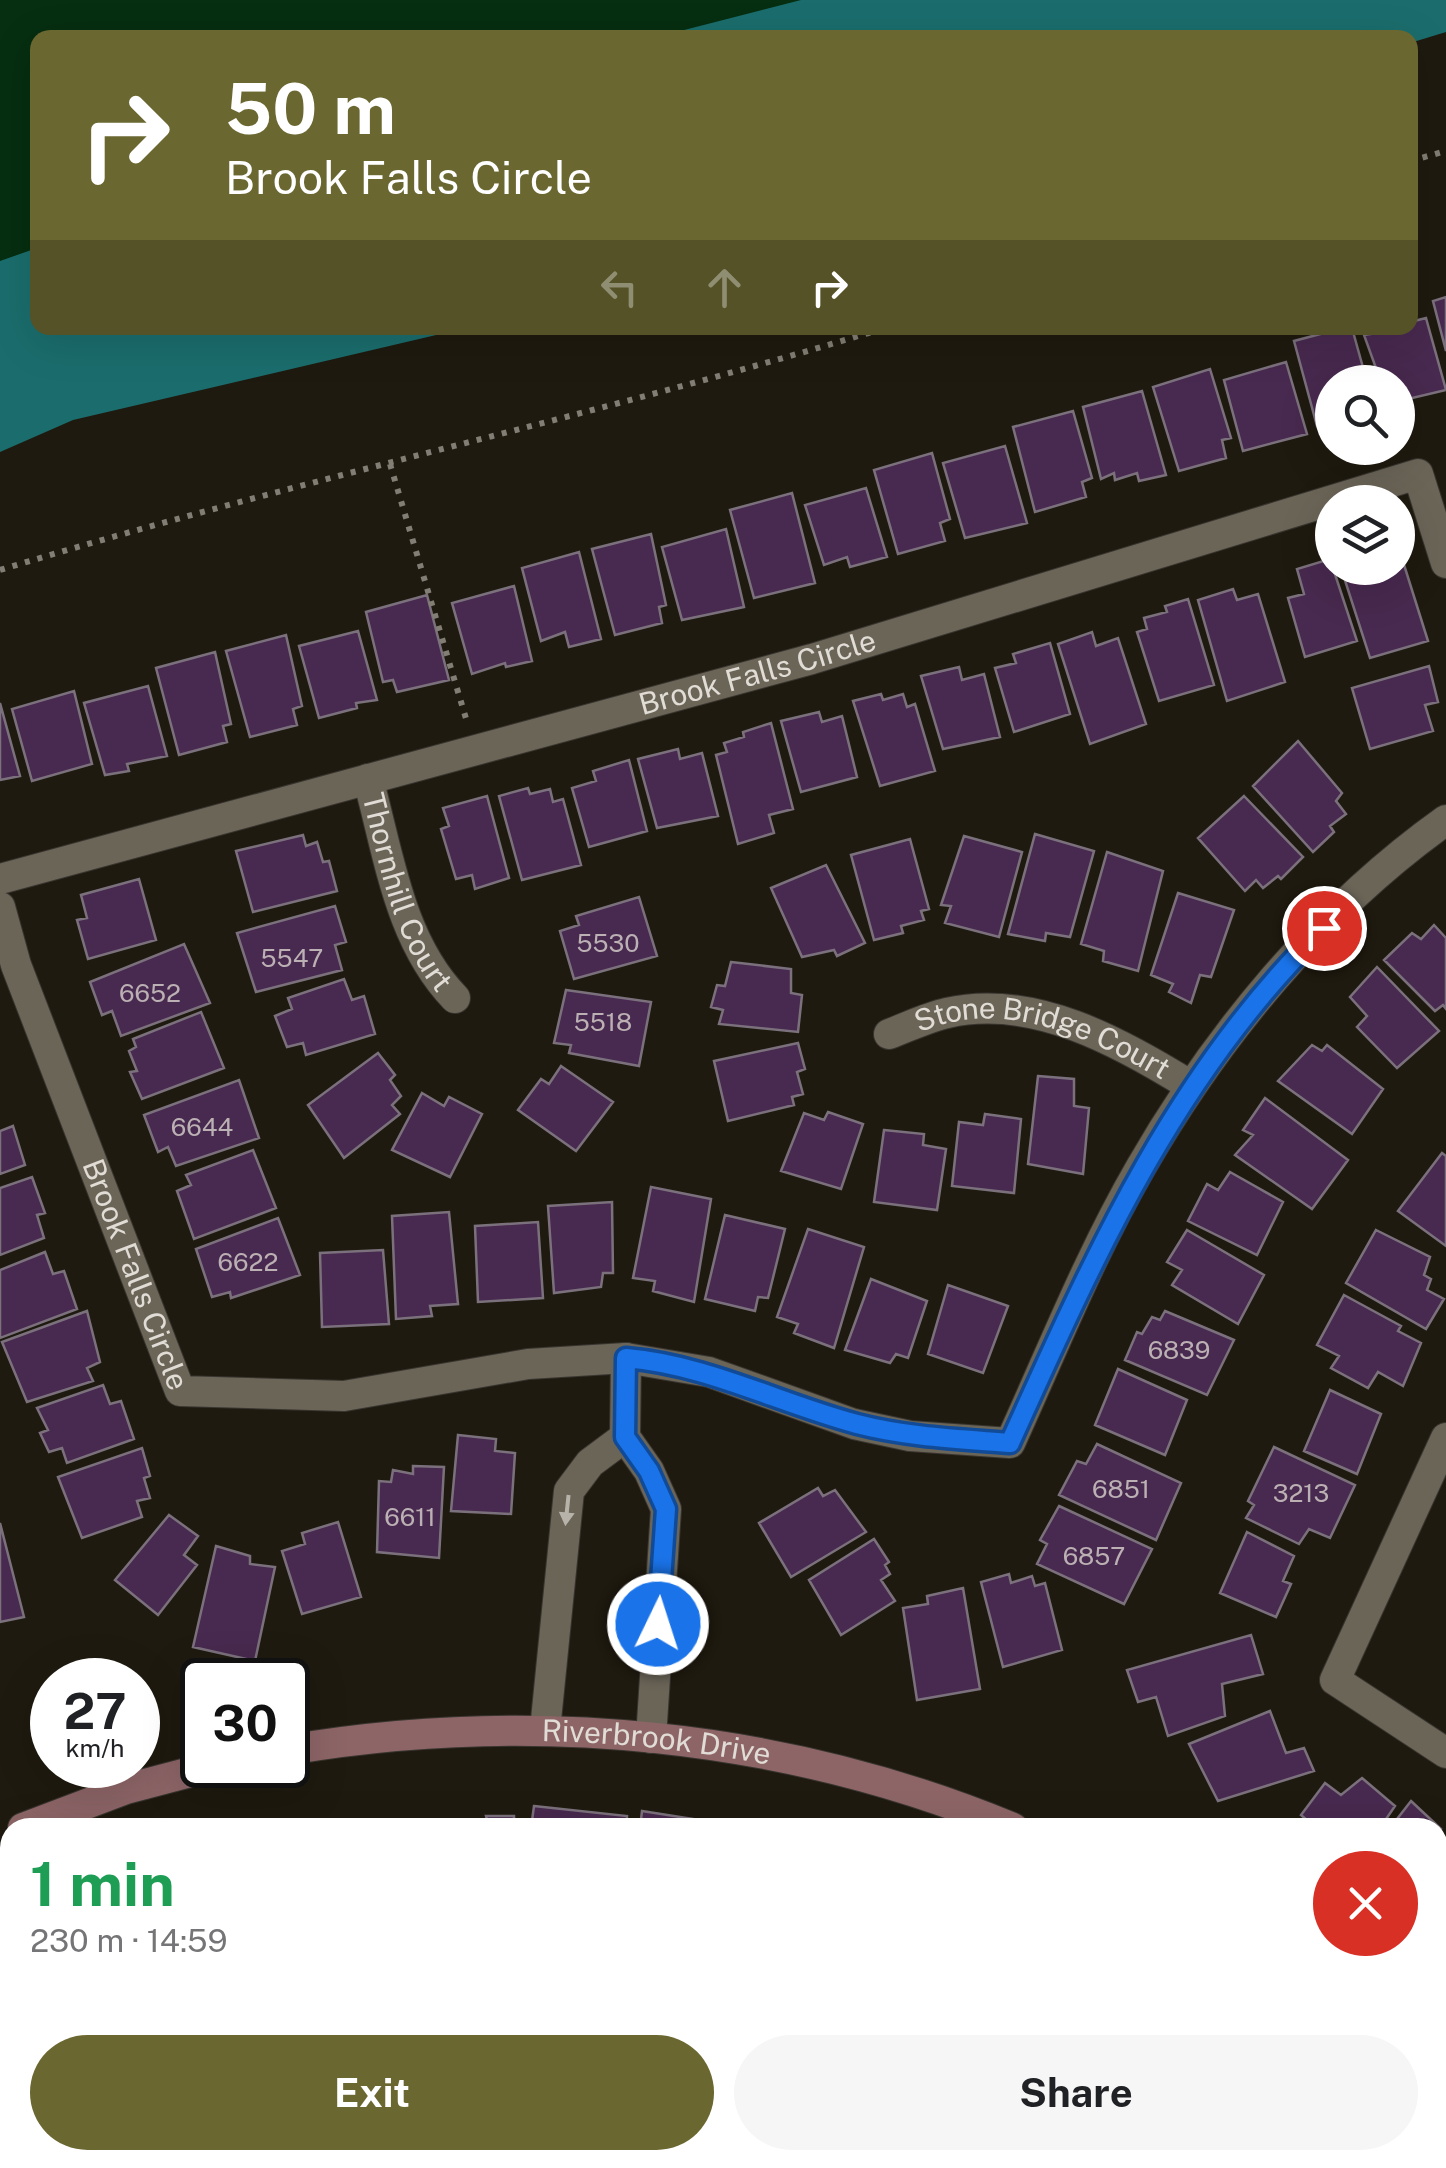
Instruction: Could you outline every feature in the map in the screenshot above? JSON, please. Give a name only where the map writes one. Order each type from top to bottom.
[{"type":"street","name":"Brook Falls Circle","points":[[0,879],[812,658],[1433,472],[1446,563]]},
{"type":"street","name":"Thornhill Court","points":[[368,780],[414,943],[435,977],[455,998]]},
{"type":"street","name":"Brook Falls Circle","points":[[0,907],[16,965],[180,1391],[344,1396],[543,1362],[626,1358],[709,1372],[854,1424],[891,1432],[1010,1443],[1098,1250],[1140,1168],[1191,1086],[1301,950],[1369,883],[1446,820]]},
{"type":"street","name":"Stone Bridge Court","points":[[889,1034],[946,1012],[986,1008],[1022,1012],[1083,1029],[1135,1051],[1191,1086]]},
{"type":"street","points":[[626,1358],[625,1437],[649,1471],[666,1509],[651,1738]]},
{"type":"street","points":[[545,1730],[569,1491],[590,1463],[625,1437]]},
{"type":"street","points":[[1446,1438],[1335,1680],[1446,1753]]},
{"type":"street","name":"Riverbrook Drive","points":[[310,1748],[464,1730],[545,1730],[701,1742],[804,1761],[902,1787],[986,1818]]},
{"type":"street","points":[[49,1818],[110,1794],[180,1775]]},
{"type":"path","points":[[1418,159],[1446,150]]},
{"type":"path","points":[[0,570],[148,524],[684,388],[861,335]]},
{"type":"path","points":[[390,464],[477,751]]},
{"type":"green space","points":[[0,0],[1110,0],[1003,30],[30,30],[30,301],[0,309]]},
{"type":"water","points":[[801,0],[1446,0],[1446,32],[1418,41],[1418,30],[684,30]]},
{"type":"water","points":[[30,250],[30,335],[436,335],[73,420],[0,452],[0,261]]},
{"type":"building","points":[[1446,297],[1446,351],[1433,301]]},
{"type":"building","points":[[1426,318],[1446,390],[1415,397],[1415,365],[1375,365],[1364,335],[1418,335],[1418,320]]},
{"type":"building","points":[[1317,335],[1354,335],[1362,365],[1315,365],[1315,419],[1294,341]]},
{"type":"building","points":[[1286,362],[1307,434],[1243,451],[1224,380]]},
{"type":"building","points":[[1210,369],[1231,438],[1222,440],[1226,458],[1179,471],[1153,387]]},
{"type":"building","points":[[1142,391],[1166,475],[1139,481],[1137,473],[1115,480],[1114,473],[1101,479],[1083,407]]},
{"type":"building","points":[[1073,411],[1092,478],[1082,482],[1086,497],[1035,512],[1013,427]]},
{"type":"building","points":[[1005,446],[1027,523],[965,538],[943,463]]},
{"type":"building","points":[[932,453],[950,519],[940,523],[945,541],[898,554],[874,470]]},
{"type":"building","points":[[866,488],[887,557],[850,567],[847,557],[824,565],[805,505]]},
{"type":"building","points":[[792,493],[815,583],[754,598],[730,510]]},
{"type":"building","points":[[726,529],[744,607],[682,620],[662,547]]},
{"type":"building","points":[[651,534],[666,605],[659,607],[662,623],[615,635],[592,549]]},
{"type":"building","points":[[579,552],[601,639],[569,647],[565,632],[541,641],[522,568]]},
{"type":"building","points":[[1315,564],[1315,585],[1339,585],[1357,641],[1305,657],[1288,598],[1304,594],[1297,569]]},
{"type":"building","points":[[1346,585],[1410,585],[1428,641],[1370,658]]},
{"type":"building","points":[[514,586],[532,661],[506,667],[505,663],[472,674],[452,603]]},
{"type":"building","points":[[1233,589],[1237,600],[1258,594],[1285,682],[1227,701],[1198,600]]},
{"type":"building","points":[[427,595],[449,680],[397,692],[393,680],[383,682],[366,612]]},
{"type":"building","points":[[1188,599],[1214,685],[1159,701],[1137,632],[1147,629],[1144,618],[1167,612],[1165,606]]},
{"type":"building","points":[[358,631],[377,700],[356,703],[357,708],[319,718],[299,646]]},
{"type":"building","points":[[1092,632],[1096,646],[1118,638],[1146,724],[1090,744],[1058,644]]},
{"type":"building","points":[[286,635],[302,706],[293,709],[297,725],[250,737],[226,651]]},
{"type":"building","points":[[1050,643],[1070,714],[1014,732],[995,668],[1016,663],[1013,654]]},
{"type":"building","points":[[215,652],[231,724],[223,726],[227,742],[179,755],[156,668]]},
{"type":"building","points":[[1429,666],[1438,702],[1425,705],[1433,731],[1370,749],[1352,688]]},
{"type":"building","points":[[959,667],[962,680],[984,674],[1000,737],[943,749],[921,676]]},
{"type":"building","points":[[148,686],[167,756],[127,764],[129,771],[105,775],[84,703]]},
{"type":"building","points":[[74,691],[92,764],[32,781],[12,709]]},
{"type":"building","points":[[881,694],[883,700],[903,694],[907,707],[915,704],[935,771],[880,786],[853,701]]},
{"type":"building","points":[[0,703],[20,776],[0,780]]},
{"type":"building","points":[[819,712],[822,722],[842,716],[857,777],[801,792],[781,721]]},
{"type":"building","points":[[771,723],[793,809],[769,815],[774,833],[738,844],[716,755],[727,752],[724,743]]},
{"type":"building","points":[[1298,741],[1342,793],[1336,801],[1346,814],[1330,826],[1334,832],[1313,852],[1253,786]]},
{"type":"building","points":[[678,749],[680,759],[702,753],[718,816],[657,828],[638,759]]},
{"type":"building","points":[[629,760],[647,831],[589,847],[572,788],[596,781],[593,771]]},
{"type":"building","points":[[528,788],[530,794],[550,789],[553,802],[563,799],[581,865],[522,880],[499,796]]},
{"type":"building","points":[[487,796],[509,878],[475,889],[472,875],[456,879],[441,829],[449,826],[443,808]]},
{"type":"building","points":[[1244,796],[1303,857],[1281,879],[1278,876],[1263,888],[1256,880],[1245,891],[1198,838]]},
{"type":"building","points":[[1035,834],[1094,851],[1070,937],[1046,933],[1045,941],[1008,934]]},
{"type":"building","points":[[303,835],[306,846],[317,842],[323,862],[329,861],[337,891],[253,912],[236,851]]},
{"type":"building","points":[[964,836],[1022,852],[999,937],[945,923],[951,906],[941,905]]},
{"type":"building","points":[[910,839],[929,909],[921,911],[924,920],[901,926],[903,933],[874,940],[851,855]]},
{"type":"building","points":[[1107,852],[1163,871],[1138,971],[1103,961],[1104,951],[1081,944]]},
{"type":"building","points":[[826,865],[865,943],[837,956],[834,950],[802,957],[771,888]]},
{"type":"building","points":[[139,879],[156,940],[88,959],[77,920],[87,918],[81,895]]},
{"type":"building","points":[[1178,893],[1234,910],[1211,977],[1200,975],[1191,1003],[1169,992],[1173,984],[1151,975]]},
{"type":"building","points":[[639,897],[657,956],[574,979],[560,931],[579,925],[576,916]]},
{"type":"building","points":[[335,906],[346,942],[335,945],[342,970],[256,992],[237,933]]},
{"type":"building","points":[[1434,925],[1446,938],[1446,1009],[1443,1005],[1435,1011],[1384,960],[1412,933],[1421,939]]},
{"type":"building","points":[[184,944],[210,1003],[121,1036],[112,1011],[102,1015],[90,982]]},
{"type":"building","points":[[731,962],[791,969],[791,993],[802,995],[798,1032],[719,1024],[723,1010],[711,1007],[717,985],[725,986]]},
{"type":"building","points":[[1377,967],[1439,1031],[1397,1068],[1357,1027],[1367,1016],[1350,997]]},
{"type":"building","points":[[344,979],[352,1000],[364,996],[375,1034],[306,1055],[303,1043],[287,1047],[275,1016],[292,1009],[288,998]]},
{"type":"building","points":[[566,990],[651,1002],[639,1066],[569,1053],[571,1045],[554,1043]]},
{"type":"building","points":[[201,1012],[224,1068],[142,1099],[130,1072],[137,1071],[129,1051],[136,1047],[133,1039]]},
{"type":"building","points":[[798,1043],[805,1069],[797,1072],[803,1094],[792,1097],[794,1105],[728,1121],[714,1061]]},
{"type":"building","points":[[1312,1045],[1322,1051],[1327,1045],[1383,1089],[1352,1134],[1278,1081]]},
{"type":"building","points":[[378,1053],[395,1075],[390,1080],[401,1096],[392,1105],[400,1114],[344,1158],[308,1105]]},
{"type":"building","points":[[561,1066],[613,1102],[576,1151],[518,1110],[541,1079],[549,1084]]},
{"type":"building","points":[[1038,1076],[1074,1079],[1074,1106],[1089,1108],[1083,1174],[1028,1164]]},
{"type":"building","points":[[239,1080],[259,1138],[176,1166],[168,1147],[158,1152],[144,1115]]},
{"type":"building","points":[[422,1093],[444,1106],[449,1097],[482,1114],[450,1177],[392,1150]]},
{"type":"building","points":[[1265,1098],[1348,1160],[1312,1209],[1235,1155],[1253,1135],[1243,1130]]},
{"type":"building","points":[[828,1112],[863,1124],[841,1189],[781,1171],[804,1113],[824,1120]]},
{"type":"building","points":[[985,1114],[1021,1119],[1014,1193],[952,1186],[959,1122],[983,1125]]},
{"type":"building","points":[[13,1126],[25,1165],[0,1174],[0,1131]]},
{"type":"building","points":[[884,1130],[924,1134],[923,1145],[946,1149],[937,1210],[874,1202]]},
{"type":"building","points":[[253,1150],[276,1208],[194,1239],[177,1191],[191,1185],[186,1175]]},
{"type":"building","points":[[1442,1153],[1446,1156],[1446,1246],[1398,1211]]},
{"type":"building","points":[[1230,1172],[1283,1202],[1257,1255],[1188,1221],[1207,1184],[1218,1190]]},
{"type":"building","points":[[32,1177],[45,1213],[37,1215],[44,1238],[0,1255],[0,1188]]},
{"type":"building","points":[[651,1187],[711,1199],[694,1302],[653,1291],[655,1281],[633,1278]]},
{"type":"building","points":[[612,1202],[613,1273],[603,1273],[601,1287],[554,1293],[548,1206]]},
{"type":"building","points":[[449,1212],[458,1304],[430,1306],[432,1316],[396,1319],[392,1216]]},
{"type":"building","points":[[725,1215],[785,1229],[768,1298],[758,1297],[755,1311],[705,1299]]},
{"type":"building","points":[[278,1218],[300,1275],[231,1298],[230,1292],[212,1297],[196,1249]]},
{"type":"building","points":[[538,1222],[543,1298],[478,1302],[475,1226]]},
{"type":"building","points":[[808,1229],[864,1247],[834,1348],[794,1333],[798,1324],[777,1317]]},
{"type":"building","points":[[1187,1230],[1264,1275],[1238,1324],[1172,1285],[1182,1270],[1167,1262]]},
{"type":"building","points":[[1376,1230],[1430,1257],[1424,1275],[1431,1279],[1427,1290],[1444,1299],[1426,1329],[1346,1283]]},
{"type":"building","points":[[383,1250],[389,1324],[322,1327],[320,1253]]},
{"type":"building","points":[[45,1252],[53,1274],[64,1271],[77,1309],[0,1338],[0,1270]]},
{"type":"building","points":[[871,1279],[927,1301],[908,1358],[896,1354],[890,1363],[845,1350]]},
{"type":"building","points":[[948,1285],[1008,1306],[983,1373],[928,1354]]},
{"type":"building","points":[[1344,1295],[1401,1326],[1398,1331],[1421,1343],[1403,1386],[1378,1372],[1368,1388],[1331,1368],[1339,1356],[1317,1345]]},
{"type":"building","points":[[87,1311],[100,1362],[87,1368],[93,1381],[27,1402],[2,1342]]},
{"type":"building","points":[[1165,1311],[1234,1340],[1207,1395],[1125,1360],[1137,1332],[1142,1334],[1152,1317],[1160,1320]]},
{"type":"building","points":[[1118,1369],[1187,1400],[1165,1455],[1095,1425]]},
{"type":"building","points":[[103,1385],[110,1404],[121,1401],[134,1439],[67,1463],[62,1448],[49,1452],[40,1433],[48,1430],[37,1408]]},
{"type":"building","points":[[1330,1390],[1381,1414],[1357,1474],[1304,1451]]},
{"type":"building","points":[[458,1435],[496,1439],[495,1451],[515,1453],[511,1514],[451,1511]]},
{"type":"building","points":[[1097,1444],[1181,1483],[1156,1540],[1059,1495],[1077,1461],[1086,1464]]},
{"type":"building","points":[[1274,1447],[1355,1485],[1330,1538],[1309,1529],[1299,1544],[1246,1518],[1254,1505],[1248,1501]]},
{"type":"building","points":[[142,1448],[150,1476],[144,1478],[150,1498],[137,1501],[142,1517],[82,1538],[58,1477]]},
{"type":"building","points":[[413,1466],[444,1467],[439,1558],[377,1552],[379,1481],[391,1482],[393,1470],[413,1474]]},
{"type":"building","points":[[818,1488],[823,1496],[835,1490],[866,1532],[791,1577],[759,1523]]},
{"type":"building","points":[[1059,1506],[1152,1549],[1124,1604],[1037,1564],[1047,1544],[1040,1540]]},
{"type":"building","points":[[169,1515],[198,1536],[184,1555],[197,1565],[158,1615],[115,1580]]},
{"type":"building","points":[[338,1522],[361,1597],[302,1614],[282,1551],[305,1544],[302,1533]]},
{"type":"building","points":[[0,1523],[24,1617],[0,1622]]},
{"type":"building","points":[[1247,1532],[1294,1556],[1283,1581],[1291,1584],[1276,1617],[1220,1593]]},
{"type":"building","points":[[874,1539],[889,1562],[885,1565],[890,1574],[881,1580],[895,1601],[841,1635],[809,1580]]},
{"type":"building","points":[[216,1546],[250,1556],[250,1564],[275,1567],[256,1658],[193,1647]]},
{"type":"building","points":[[1009,1574],[1011,1583],[1032,1576],[1035,1586],[1045,1583],[1062,1650],[1003,1667],[981,1582]]},
{"type":"building","points":[[963,1588],[980,1689],[917,1700],[903,1608],[928,1604],[927,1596]]},
{"type":"building","points":[[1251,1635],[1263,1674],[1222,1684],[1225,1716],[1168,1736],[1156,1697],[1138,1702],[1127,1670]]},
{"type":"building","points":[[1270,1711],[1286,1753],[1304,1748],[1314,1771],[1218,1801],[1189,1744]]},
{"type":"building","points":[[1362,1778],[1395,1806],[1387,1818],[1301,1815],[1325,1783],[1341,1795]]},
{"type":"building","points":[[1411,1801],[1429,1818],[1398,1818]]},
{"type":"building","points":[[534,1806],[627,1816],[627,1818],[532,1818]]},
{"type":"building","points":[[642,1811],[687,1818],[641,1818]]},
{"type":"route","points":[[658,1624],[666,1509],[649,1471],[625,1437],[626,1358],[709,1372],[854,1424],[910,1436],[1010,1443],[1140,1168],[1191,1086],[1238,1022],[1324,928]]}]
